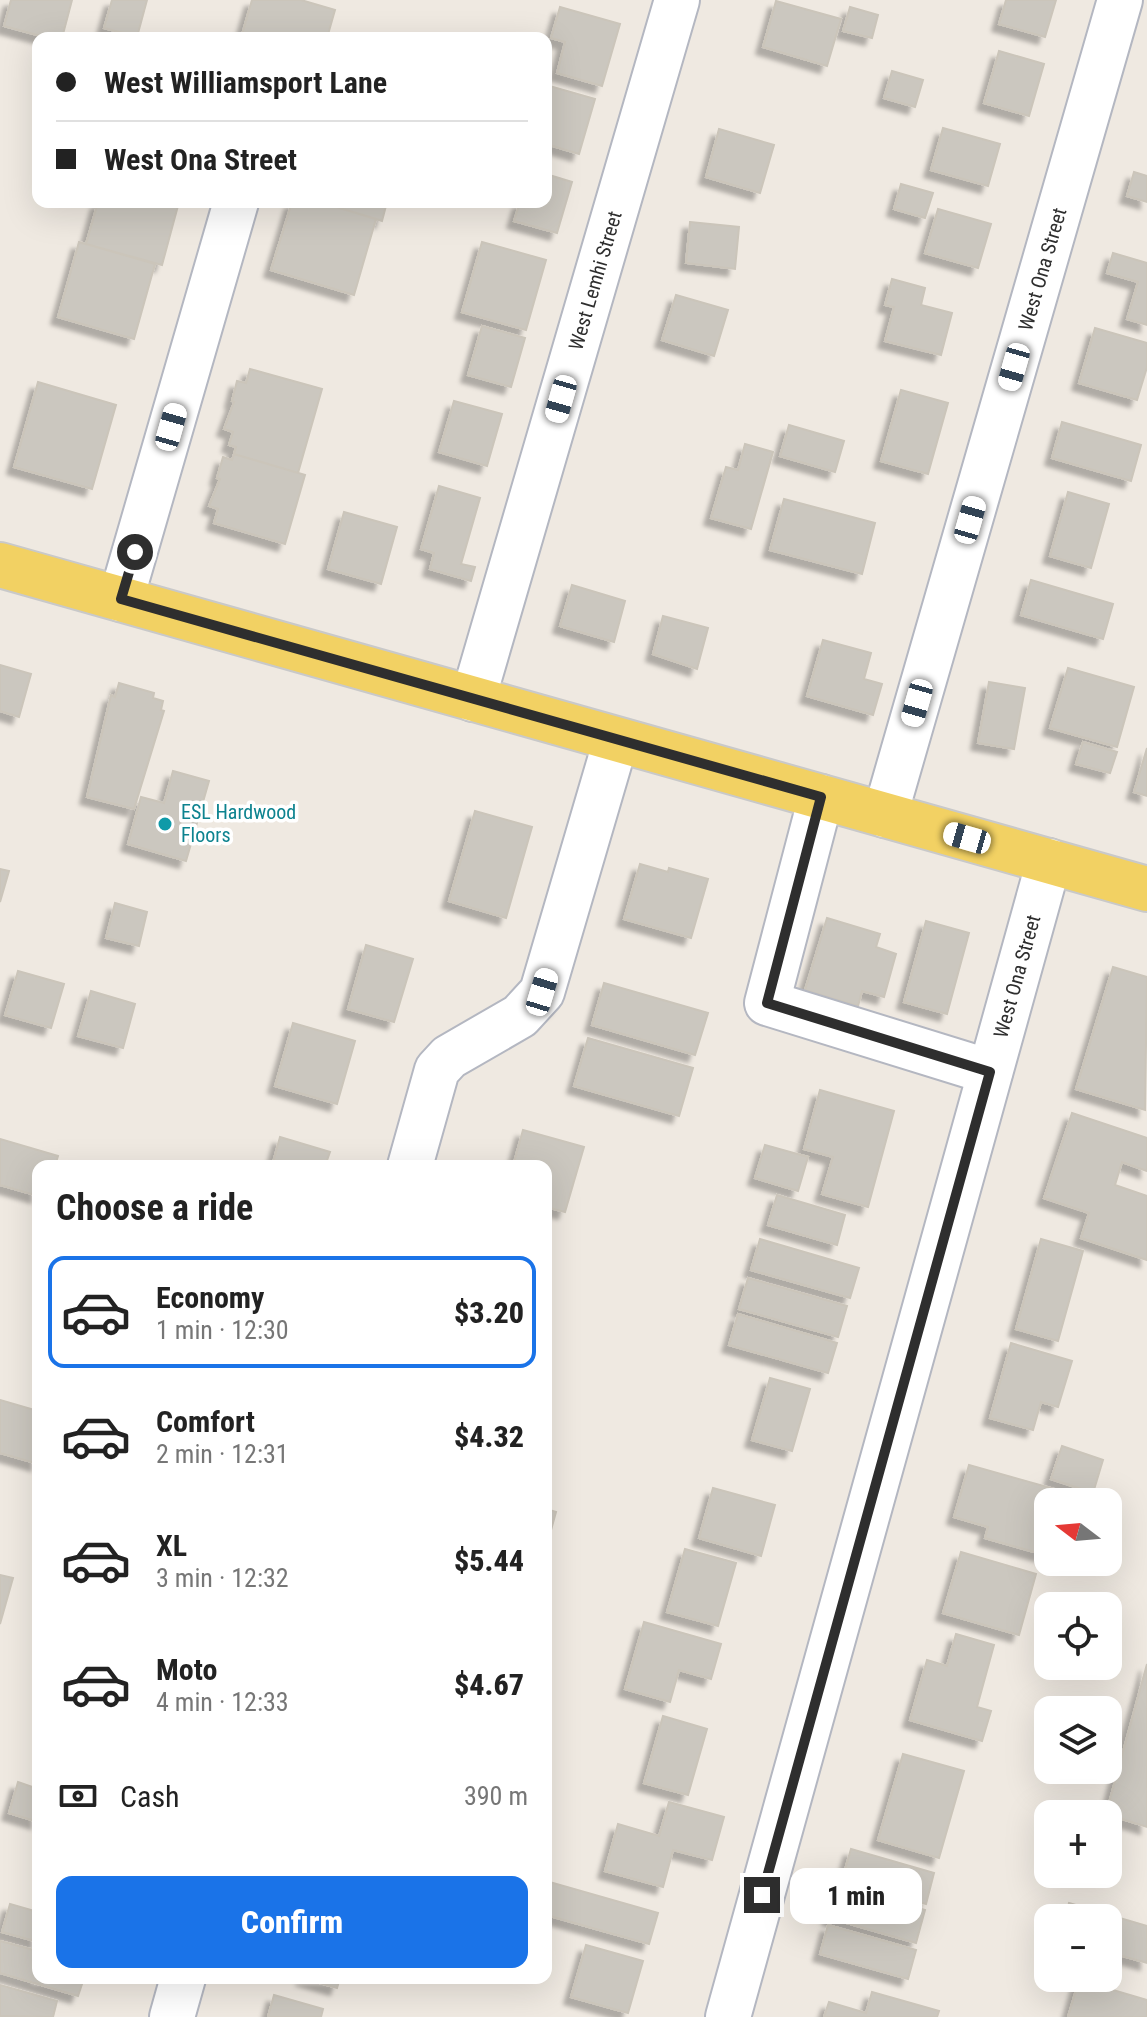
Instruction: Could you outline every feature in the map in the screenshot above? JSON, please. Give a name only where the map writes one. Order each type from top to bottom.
[{"type":"main road","points":[[0,565],[1147,889]]},
{"type":"street","name":"West Lemhi Street","points":[[473,699],[677,0]]},
{"type":"street","name":"West Ona Street","points":[[885,815],[1120,0]]},
{"type":"street","points":[[121,599],[234,208]]},
{"type":"street","points":[[412,1160],[437,1070],[449,1057],[520,1016],[542,992],[616,740]]},
{"type":"street","points":[[821,797],[767,1003],[990,1072]]},
{"type":"street","name":"West Ona Street","points":[[728,2017],[1049,861]]},
{"type":"street","points":[[172,2017],[181,1984]]},
{"type":"building","points":[[11,0],[72,0],[64,32],[32,34],[4,26]]},
{"type":"building","points":[[112,0],[147,0],[138,32],[104,28]]},
{"type":"building","points":[[252,0],[301,0],[335,10],[329,32],[243,32]]},
{"type":"building","points":[[1006,0],[1056,0],[1045,37],[999,24]]},
{"type":"building","points":[[776,1],[841,19],[827,66],[763,47]]},
{"type":"building","points":[[560,7],[620,24],[602,86],[557,73],[565,42],[552,38]]},
{"type":"building","points":[[850,7],[878,15],[872,38],[843,31]]},
{"type":"building","points":[[999,51],[1044,64],[1029,116],[984,103]]},
{"type":"building","points":[[892,71],[923,80],[915,107],[884,98]]},
{"type":"building","points":[[552,87],[595,99],[579,154],[552,146]]},
{"type":"building","points":[[943,128],[1000,144],[988,186],[931,170]]},
{"type":"building","points":[[719,129],[774,145],[760,193],[706,177]]},
{"type":"building","points":[[1134,172],[1147,176],[1147,202],[1127,196]]},
{"type":"building","points":[[552,176],[572,182],[557,233],[514,221],[518,208],[552,208]]},
{"type":"building","points":[[901,184],[933,193],[925,218],[894,209]]},
{"type":"building","points":[[96,208],[177,208],[162,265],[86,244]]},
{"type":"building","points":[[290,208],[340,208],[376,219],[354,295],[271,270]]},
{"type":"building","points":[[340,208],[385,208],[382,221]]},
{"type":"building","points":[[938,209],[991,224],[978,268],[925,253]]},
{"type":"building","points":[[690,222],[739,227],[735,269],[686,263]]},
{"type":"building","points":[[79,242],[155,264],[134,339],[58,317]]},
{"type":"building","points":[[482,242],[546,260],[526,330],[462,312]]},
{"type":"building","points":[[1113,253],[1147,263],[1147,325],[1127,319],[1138,282],[1107,273]]},
{"type":"building","points":[[892,279],[925,288],[921,305],[952,313],[941,355],[885,341],[894,307],[885,305]]},
{"type":"building","points":[[676,295],[728,310],[714,356],[662,340]]},
{"type":"building","points":[[482,326],[525,338],[511,387],[468,375]]},
{"type":"building","points":[[1095,328],[1147,343],[1147,367],[1137,400],[1079,383]]},
{"type":"building","points":[[250,369],[322,389],[298,473],[234,454],[236,447],[229,445],[233,432],[224,429],[234,402],[237,381],[246,383]]},
{"type":"building","points":[[38,382],[116,405],[92,489],[14,467]]},
{"type":"building","points":[[901,390],[948,403],[928,474],[881,461]]},
{"type":"building","points":[[454,401],[502,414],[487,466],[439,452]]},
{"type":"building","points":[[1062,422],[1141,445],[1131,481],[1052,458]]},
{"type":"building","points":[[789,425],[844,441],[835,472],[780,456]]},
{"type":"building","points":[[745,444],[773,452],[751,529],[711,518],[726,467],[738,470]]},
{"type":"building","points":[[234,454],[305,475],[285,544],[214,523],[218,509],[209,506],[220,479],[217,478],[223,457],[232,460]]},
{"type":"building","points":[[439,486],[480,498],[461,564],[475,567],[471,581],[430,569],[434,553],[421,549]]},
{"type":"building","points":[[1068,492],[1109,504],[1091,568],[1050,556]]},
{"type":"building","points":[[784,499],[875,523],[862,574],[770,550]]},
{"type":"building","points":[[344,512],[397,527],[381,584],[328,569]]},
{"type":"building","points":[[1031,580],[1113,604],[1103,639],[1021,615]]},
{"type":"building","points":[[572,585],[625,601],[614,642],[560,626]]},
{"type":"building","points":[[663,616],[708,628],[697,669],[653,654]]},
{"type":"building","points":[[823,640],[871,653],[864,679],[882,684],[873,715],[807,696]]},
{"type":"building","points":[[0,665],[31,674],[19,717],[0,711]]},
{"type":"building","points":[[1068,668],[1134,687],[1117,747],[1050,728]]},
{"type":"building","points":[[989,682],[1025,688],[1014,749],[978,743]]},
{"type":"building","points":[[119,683],[154,693],[153,698],[163,701],[161,710],[164,711],[134,809],[87,797],[111,695],[115,697]]},
{"type":"building","points":[[1083,742],[1117,752],[1110,773],[1076,764]]},
{"type":"building","points":[[1147,748],[1147,796],[1134,792]]},
{"type":"building","name":"ESL Hardwood Floors","points":[[173,771],[209,781],[186,861],[128,844],[141,797],[164,803]]},
{"type":"building","points":[[475,811],[532,827],[506,918],[449,901]]},
{"type":"building","points":[[640,864],[708,879],[691,938],[624,919]]},
{"type":"building","points":[[0,869],[9,871],[0,902]]},
{"type":"building","points":[[115,903],[147,912],[139,946],[106,938]]},
{"type":"building","points":[[827,918],[880,934],[876,947],[896,954],[884,997],[862,991],[858,1006],[805,990]]},
{"type":"building","points":[[926,921],[969,933],[947,1014],[904,1002]]},
{"type":"building","points":[[366,945],[413,959],[394,1022],[348,1009]]},
{"type":"building","points":[[1113,967],[1147,977],[1145,1110],[1076,1089]]},
{"type":"building","points":[[18,971],[64,984],[51,1028],[5,1015]]},
{"type":"building","points":[[604,983],[708,1013],[695,1055],[592,1025]]},
{"type":"building","points":[[91,991],[135,1004],[123,1048],[78,1036]]},
{"type":"building","points":[[293,1023],[355,1041],[337,1104],[275,1086]]},
{"type":"building","points":[[588,1038],[693,1068],[679,1116],[574,1086]]},
{"type":"building","points":[[820,1090],[894,1111],[868,1207],[822,1194],[833,1157],[804,1149]]},
{"type":"building","points":[[1072,1113],[1147,1138],[1147,1171],[1122,1162],[1115,1185],[1147,1196],[1147,1260],[1081,1238],[1089,1213],[1044,1198]]},
{"type":"building","points":[[523,1130],[584,1147],[565,1212],[552,1209],[552,1160],[515,1160]]},
{"type":"building","points":[[280,1137],[330,1152],[327,1160],[274,1160]]},
{"type":"building","points":[[0,1139],[58,1156],[57,1160],[32,1160],[32,1194],[0,1185]]},
{"type":"building","points":[[765,1145],[808,1157],[798,1191],[755,1178]]},
{"type":"building","points":[[777,1195],[845,1215],[837,1245],[768,1225]]},
{"type":"building","points":[[760,1239],[859,1268],[850,1298],[751,1270]]},
{"type":"building","points":[[1041,1239],[1083,1251],[1058,1341],[1016,1329]]},
{"type":"building","points":[[748,1278],[847,1306],[838,1337],[739,1309]]},
{"type":"building","points":[[738,1314],[837,1343],[828,1373],[729,1345]]},
{"type":"building","points":[[1011,1343],[1072,1361],[1058,1407],[1041,1402],[1033,1430],[990,1418]]},
{"type":"building","points":[[770,1378],[810,1389],[792,1451],[752,1440]]},
{"type":"building","points":[[0,1400],[32,1409],[32,1462],[0,1453]]},
{"type":"building","points":[[1062,1446],[1103,1460],[1095,1488],[1078,1488],[1051,1479]]},
{"type":"building","points":[[969,1465],[1051,1488],[1034,1488],[1034,1552],[985,1538],[988,1527],[954,1517]]},
{"type":"building","points":[[713,1488],[775,1505],[761,1556],[699,1538]]},
{"type":"building","points":[[685,1549],[736,1563],[718,1626],[667,1612]]},
{"type":"building","points":[[961,1552],[1035,1576],[1019,1635],[943,1613]]},
{"type":"building","points":[[0,1575],[13,1578],[0,1624]]},
{"type":"building","points":[[644,1622],[721,1644],[711,1679],[679,1670],[670,1702],[625,1689]]},
{"type":"building","points":[[956,1634],[994,1645],[977,1707],[991,1711],[982,1741],[910,1720],[927,1660],[947,1666]]},
{"type":"building","points":[[1147,1664],[1147,1827],[1122,1819],[1122,1800],[1110,1800],[1114,1784],[1122,1784],[1122,1755]]},
{"type":"building","points":[[663,1716],[707,1729],[688,1795],[644,1783]]},
{"type":"building","points":[[903,1754],[964,1771],[939,1858],[878,1840]]},
{"type":"building","points":[[18,1782],[32,1787],[32,1820],[9,1813]]},
{"type":"building","points":[[669,1802],[724,1817],[712,1860],[673,1850],[663,1887],[605,1871],[618,1824],[659,1836]]},
{"type":"building","points":[[851,1849],[934,1873],[926,1904],[842,1880]]},
{"type":"building","points":[[552,1883],[658,1913],[649,1944],[552,1917]]},
{"type":"building","points":[[838,1885],[925,1910],[916,1943],[829,1918]]},
{"type":"building","points":[[10,1904],[32,1910],[32,1940],[2,1932]]},
{"type":"building","points":[[1122,1919],[1147,1926],[1147,1963],[1122,1956]]},
{"type":"building","points":[[828,1925],[916,1950],[908,1979],[820,1954]]},
{"type":"building","points":[[0,1941],[32,1949],[32,1982],[0,1973]]},
{"type":"building","points":[[586,1945],[643,1961],[628,2013],[571,1997]]},
{"type":"building","points":[[37,1984],[82,1984],[78,1996]]},
{"type":"building","points":[[0,1985],[57,2001],[53,2017],[0,2016]]},
{"type":"building","points":[[872,1992],[939,2011],[937,2017],[824,2017],[829,2002],[866,2013]]},
{"type":"building","points":[[1075,1992],[1120,1992],[1147,2000],[1147,2017],[1068,2017]]},
{"type":"building","points":[[274,1995],[323,2009],[321,2017],[268,2017]]},
{"type":"place","name":"ESL Hardwood Floors","points":[[165,824]]},
{"type":"route","points":[[135,552],[121,599],[821,797],[767,1003],[990,1072],[762,1895]]}]
